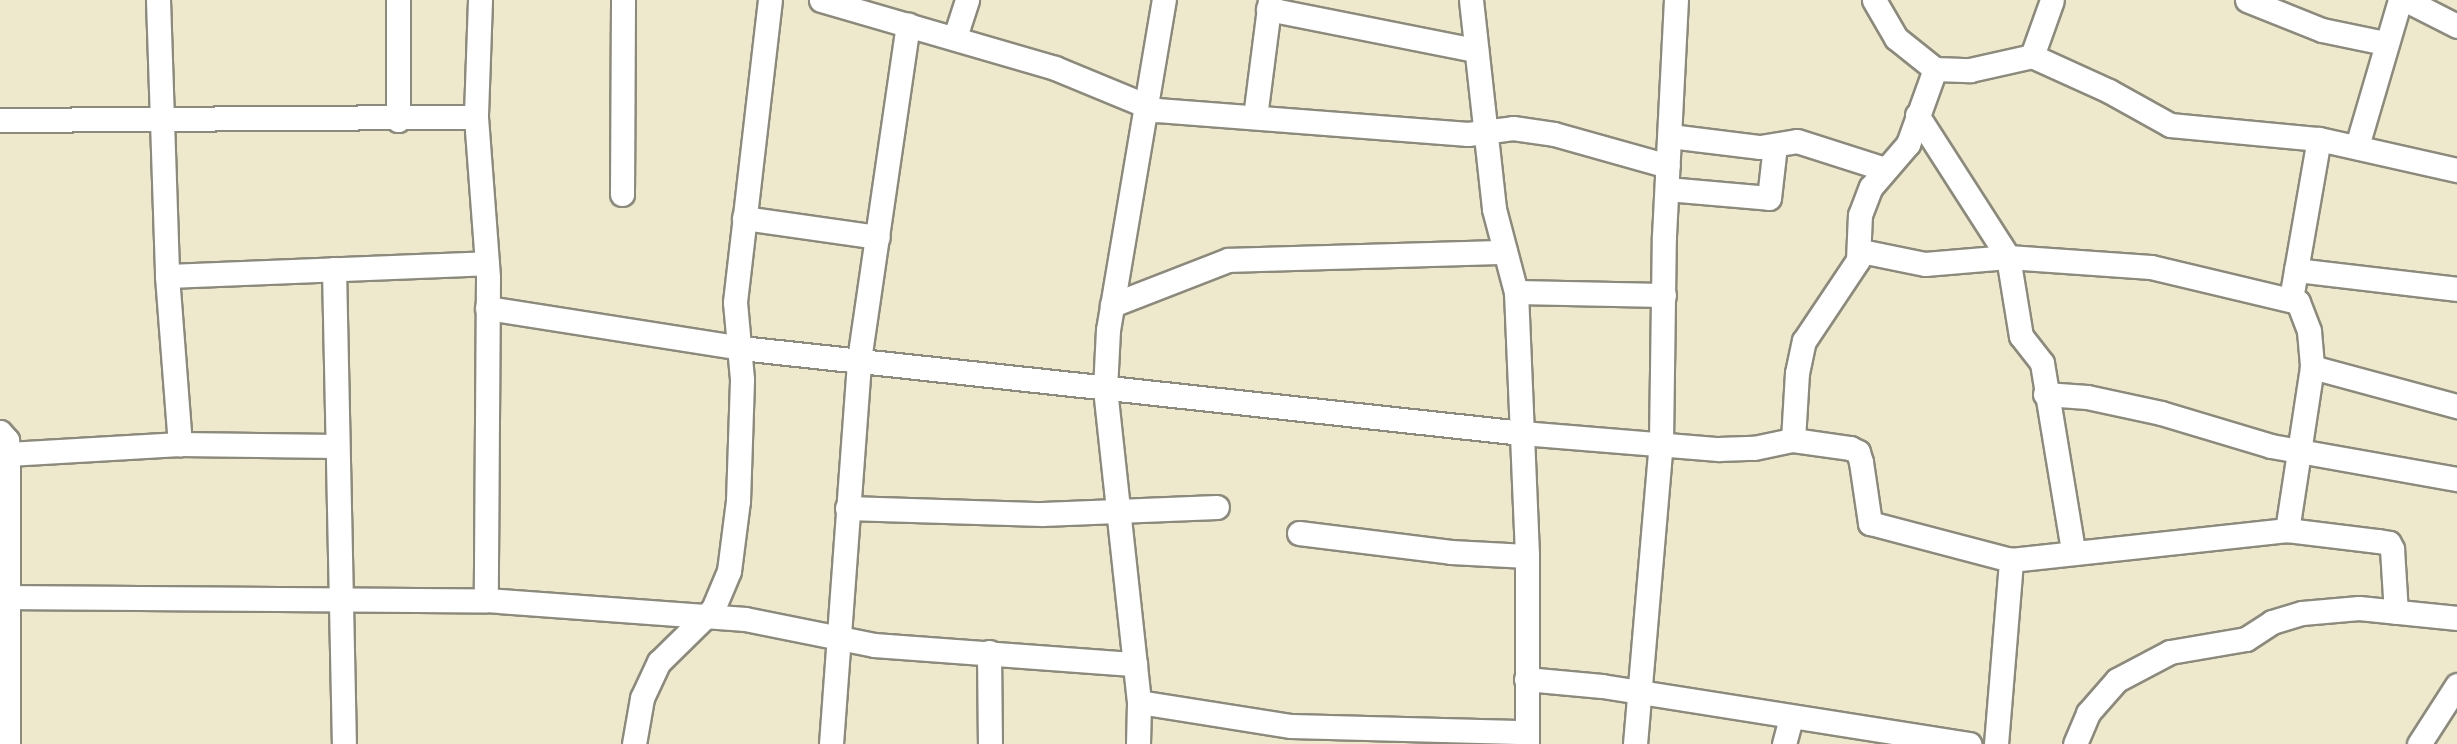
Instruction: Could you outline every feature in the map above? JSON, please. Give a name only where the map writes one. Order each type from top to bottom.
[{"type":"street","points":[[158,0],[167,275],[180,444]]},
{"type":"street","points":[[398,0],[398,120]]},
{"type":"street","points":[[480,0],[476,117],[487,263],[486,600]]},
{"type":"street","points":[[622,194],[623,0]]},
{"type":"street","points":[[635,744],[642,698],[659,662],[713,609],[729,571],[738,501],[741,348],[736,332],[735,302],[770,0]]},
{"type":"street","points":[[821,0],[1055,68],[1143,107],[1484,132],[1513,128],[1554,134],[1668,166]]},
{"type":"street","points":[[955,37],[967,0]]},
{"type":"street","points":[[1137,743],[1139,702],[1105,388],[1112,305],[1143,107],[1164,0]]},
{"type":"street","points":[[1139,702],[1291,726],[1527,738],[1527,556],[1516,292],[1494,209],[1471,0]]},
{"type":"street","points":[[1635,744],[1661,442],[1667,190],[1676,0]]},
{"type":"street","points":[[1874,0],[1896,38],[1935,69],[1970,70],[2032,56],[2109,91],[2170,125],[2319,139],[2457,170]]},
{"type":"street","points":[[2032,56],[2052,0]]},
{"type":"street","points":[[2248,0],[2322,30],[2385,43]]},
{"type":"street","points":[[2357,146],[2385,43],[2400,0]]},
{"type":"street","points":[[2406,0],[2457,26]]},
{"type":"street","points":[[1255,117],[1269,4],[1476,50]]},
{"type":"street","points":[[831,744],[859,360],[908,25]]},
{"type":"street","points":[[1793,440],[1804,341],[1850,275],[1861,251],[1860,215],[1885,169],[1908,144],[1935,69]]},
{"type":"street","points":[[1917,115],[2008,257],[2021,336],[2042,363],[2073,551]]},
{"type":"street","points":[[0,120],[161,122],[476,117]]},
{"type":"street","points":[[1670,136],[1749,146],[1797,141],[1885,169]]},
{"type":"street","points":[[2291,299],[2319,139]]},
{"type":"street","points":[[1667,190],[1769,198],[1775,145]]},
{"type":"street","points":[[744,218],[878,237]]},
{"type":"street","points":[[1861,251],[1925,264],[2008,257],[2151,267],[2291,299],[2304,310],[2312,367],[2287,530]]},
{"type":"street","points":[[1112,305],[1228,260],[1505,252]]},
{"type":"street","points":[[167,275],[487,263]]},
{"type":"street","points":[[334,269],[336,446],[344,600],[344,744]]},
{"type":"street","points":[[2296,270],[2457,289]]},
{"type":"street","points":[[1516,292],[1664,295]]},
{"type":"street","points":[[487,308],[741,348],[1522,433],[1754,448],[1793,440],[1858,452],[1870,523],[2011,560],[2073,551],[2287,530],[2389,543],[2396,612]]},
{"type":"street","points":[[2312,367],[2457,405]]},
{"type":"street","points":[[2045,394],[2087,397],[2161,413],[2223,435],[2300,452],[2457,479]]},
{"type":"street","points":[[0,432],[7,440],[8,454],[5,597],[8,744]]},
{"type":"street","points":[[8,454],[180,444],[336,446]]},
{"type":"street","points":[[847,508],[960,513],[1120,512],[1217,507]]},
{"type":"street","points":[[1298,533],[1451,552],[1527,556]]},
{"type":"street","points":[[1996,744],[2011,560]]},
{"type":"street","points":[[5,597],[486,600],[756,621],[837,639],[1135,664]]},
{"type":"street","points":[[2075,744],[2088,713],[2117,680],[2170,652],[2246,639],[2272,622],[2302,613],[2359,608],[2457,618]]},
{"type":"street","points":[[989,652],[990,744]]},
{"type":"street","points":[[1526,679],[1641,692],[1791,718],[1969,744]]},
{"type":"street","points":[[2419,744],[2457,685]]},
{"type":"street","points":[[1784,744],[1791,718]]}]
